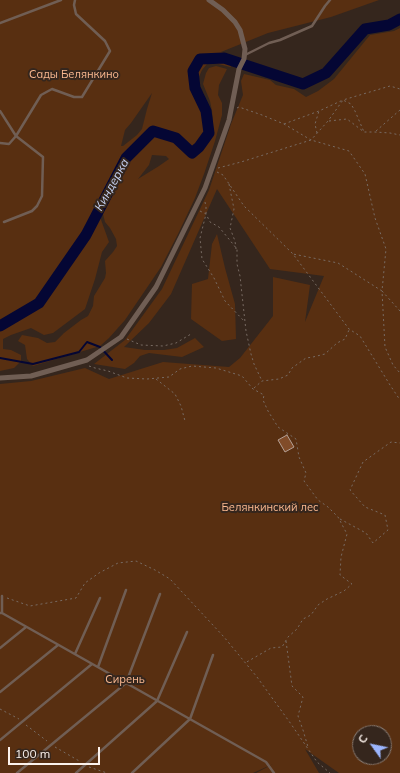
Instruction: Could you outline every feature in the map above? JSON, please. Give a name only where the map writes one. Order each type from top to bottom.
[{"type":"street","points":[[0,378],[31,376],[86,360],[121,337],[156,287],[195,209],[211,170],[229,120],[239,69],[244,57],[245,49],[240,30],[235,22],[223,10],[209,0]]},
{"type":"lane","points":[[0,23],[61,0]]},
{"type":"lane","points":[[0,143],[9,144],[16,136],[41,95],[52,89],[74,97],[82,97],[110,51],[105,41],[76,14],[74,5],[75,0]]},
{"type":"lane","points":[[244,57],[269,43],[280,40],[312,26],[330,0]]},
{"type":"lane","points":[[0,110],[16,136],[43,157],[42,196],[37,206],[32,211],[4,222]]},
{"type":"lane","points":[[98,667],[126,590]]},
{"type":"lane","points":[[17,773],[126,683],[160,594]]},
{"type":"lane","points":[[2,596],[1,613],[266,762],[274,773]]},
{"type":"lane","points":[[75,654],[100,598]]},
{"type":"lane","points":[[0,648],[26,627]]},
{"type":"lane","points":[[76,773],[157,700],[187,632]]},
{"type":"lane","points":[[0,692],[58,645]]},
{"type":"lane","points":[[132,773],[190,719],[213,655]]},
{"type":"lane","points":[[0,740],[92,664]]},
{"type":"path","points":[[284,124],[343,100],[390,86],[400,89]]},
{"type":"path","points":[[211,170],[311,140],[328,121],[343,100]]},
{"type":"path","points":[[343,100],[351,104],[364,132]]},
{"type":"path","points":[[231,111],[239,107],[284,124],[311,140],[349,151],[365,174],[375,218],[386,249],[382,291],[385,347],[393,365],[400,373]]},
{"type":"path","points":[[317,134],[315,124],[319,110]]},
{"type":"path","points":[[375,132],[400,110]]},
{"type":"path","points":[[328,121],[347,119],[364,132],[390,133],[400,136]]},
{"type":"path","points":[[211,170],[223,175],[244,206],[293,254],[349,329],[360,336],[400,400]]},
{"type":"path","points":[[229,183],[234,209],[230,228],[237,249],[237,264],[240,276],[246,331],[250,354],[262,381]]},
{"type":"path","points":[[202,193],[206,207],[206,214],[200,238],[202,259],[214,278],[225,301],[245,322]]},
{"type":"path","points":[[195,209],[206,214],[210,222],[219,227],[237,249]]},
{"type":"path","points":[[293,254],[338,263],[382,291],[400,311]]},
{"type":"path","points":[[253,389],[262,381],[279,379],[288,375],[292,368],[306,358],[325,354],[337,343],[345,339],[349,329]]},
{"type":"path","points":[[121,337],[141,345],[163,346],[176,343],[190,334]]},
{"type":"path","points":[[79,362],[95,368],[108,370],[127,378],[147,379],[169,377],[180,369],[192,366],[216,368],[242,376],[253,389],[264,395],[263,400],[278,427],[296,439],[299,457],[306,473],[304,481],[318,500],[328,507],[339,519],[347,534],[341,557],[340,575],[352,584],[344,591],[318,605],[312,615],[303,619],[282,647],[271,648],[245,663]]},
{"type":"path","points":[[155,378],[175,394],[181,406],[185,421]]},
{"type":"path","points":[[339,519],[366,533],[374,543],[388,530],[385,515],[365,507],[350,490],[363,462],[391,442],[400,443]]},
{"type":"path","points":[[2,596],[30,606],[76,598],[85,583],[98,573],[118,563],[136,561],[155,570],[170,580],[224,637],[291,724],[317,762],[330,773]]},
{"type":"path","points":[[286,640],[292,686],[303,697],[298,716],[308,749]]},
{"type":"green space","name":"Сады Белянкино","points":[[0,0],[379,0],[331,17],[268,33],[221,52],[236,59],[234,64],[230,67],[215,63],[207,64],[202,70],[198,79],[199,86],[204,94],[210,115],[211,132],[213,121],[212,111],[210,101],[203,84],[209,68],[216,66],[227,69],[219,85],[218,95],[222,103],[222,115],[215,141],[195,198],[161,267],[125,320],[100,346],[33,366],[27,359],[25,345],[18,341],[22,335],[38,338],[47,343],[55,342],[64,333],[88,316],[93,306],[94,296],[105,278],[105,261],[117,246],[116,239],[105,222],[103,211],[100,217],[109,242],[102,252],[85,309],[53,333],[44,335],[31,328],[3,339],[3,349],[11,350],[21,355],[21,361],[14,368],[0,371]],"holes":[[[152,93],[142,129],[137,135],[121,146],[125,130]],[[152,155],[166,156],[169,159],[138,179],[149,165]]]},
{"type":"green space","points":[[400,28],[400,773],[339,773],[305,749],[319,773],[256,773],[273,764],[253,773],[0,773],[0,384],[31,381],[85,368],[109,379],[163,362],[229,367],[240,358],[273,316],[273,277],[310,285],[305,322],[324,276],[270,269],[217,189],[171,294],[149,323],[124,347],[145,350],[164,350],[177,348],[195,338],[204,347],[182,357],[149,353],[140,356],[134,363],[125,369],[94,364],[125,340],[162,289],[209,190],[231,124],[243,95],[241,81],[244,74],[270,80],[276,85],[294,89],[306,97],[318,91],[334,79],[370,35],[394,31]]},
{"type":"green space","points":[[217,234],[235,304],[236,339],[222,341],[191,319],[192,284],[208,279],[212,244]]},
{"type":"building","points":[[287,435],[294,447],[285,452],[278,440]]},
{"type":"waterway","name":"Киндерка","points":[[0,326],[39,303],[86,235],[126,158],[153,131],[176,138],[192,153],[199,147],[209,133],[206,111],[195,88],[193,71],[200,59],[224,58],[303,84],[326,73],[365,29],[389,25],[400,19]]},
{"type":"waterway","points":[[0,358],[33,364],[79,352],[87,342],[100,347],[112,360]]},
{"type":"park label","name":"Белянкинский лес","points":[[270,508]]},
{"type":"park label","name":"Сирень","points":[[125,680]]}]
